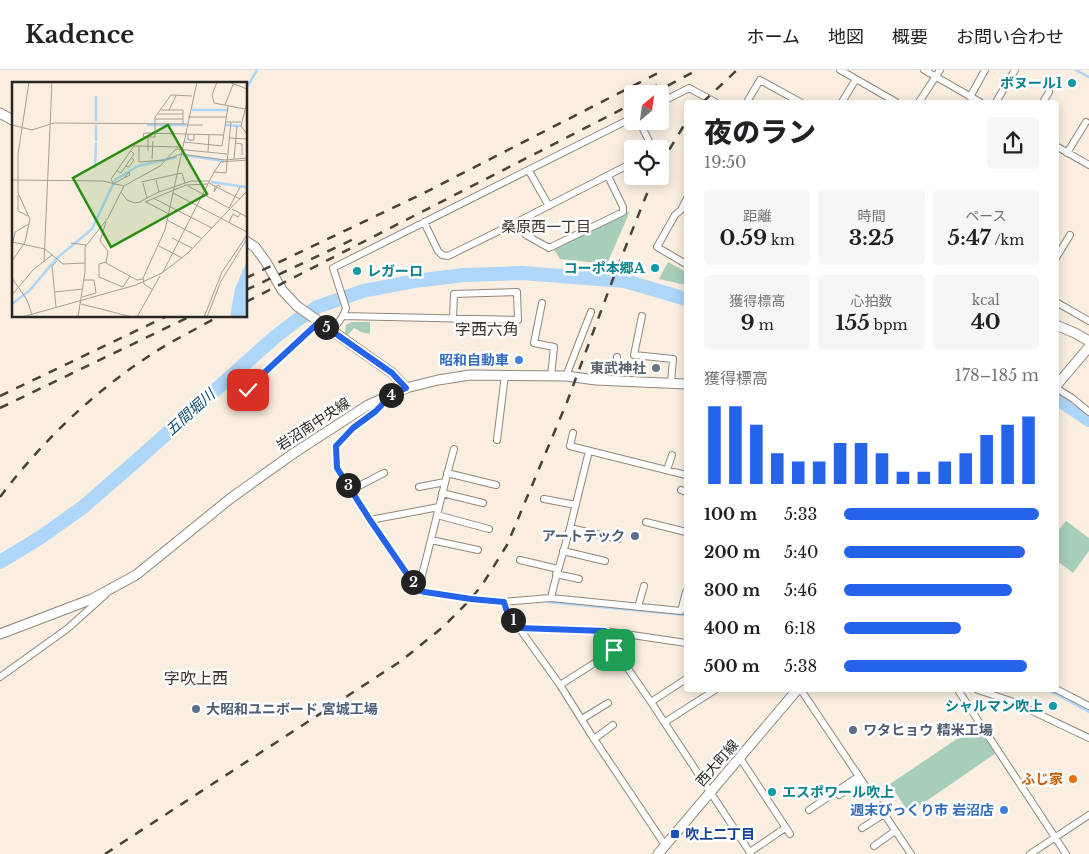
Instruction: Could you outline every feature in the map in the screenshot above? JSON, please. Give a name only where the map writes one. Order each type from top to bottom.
[{"type":"street","points":[[840,70],[893,100]]},
{"type":"street","points":[[924,70],[976,100]]},
{"type":"street","points":[[920,100],[940,70]]},
{"type":"street","points":[[970,97],[985,70]]},
{"type":"street","points":[[997,100],[1015,70]]},
{"type":"street","points":[[843,100],[856,79]]},
{"type":"street","points":[[748,100],[760,80],[796,100]]},
{"type":"street","points":[[669,99],[689,88],[711,100]]},
{"type":"street","points":[[1043,100],[1049,92]]},
{"type":"street","points":[[0,113],[12,120]]},
{"type":"street","points":[[332,331],[343,316],[346,308],[333,268],[624,122]]},
{"type":"street","points":[[1067,152],[1086,122]]},
{"type":"street","points":[[1059,148],[1089,165]]},
{"type":"street","points":[[424,222],[438,252],[448,256],[624,167]]},
{"type":"street","points":[[529,171],[549,206]]},
{"type":"street","points":[[517,222],[526,235],[549,248],[623,212],[623,207],[608,176]]},
{"type":"street","points":[[684,203],[657,247],[684,263]]},
{"type":"street","points":[[1059,253],[1070,235]]},
{"type":"street","points":[[248,242],[255,247],[282,290],[297,306],[392,373],[406,388]]},
{"type":"street","points":[[343,316],[453,319],[518,320],[517,292],[454,294],[453,319]]},
{"type":"street","points":[[542,303],[534,343],[554,347],[552,376]]},
{"type":"street","points":[[1059,304],[1089,321]]},
{"type":"street","points":[[566,376],[591,312]]},
{"type":"street","points":[[642,316],[634,355],[673,359],[670,383]]},
{"type":"street","points":[[247,399],[248,390],[317,321]]},
{"type":"street","points":[[1059,326],[1089,341]]},
{"type":"street","points":[[1059,383],[1089,347]]},
{"type":"street","points":[[615,381],[617,357]]},
{"type":"street","name":"岩沼南中央線","points":[[0,634],[74,607],[136,575],[231,498],[294,453],[368,405],[406,388],[470,375],[566,376],[615,381],[684,384]]},
{"type":"street","points":[[497,440],[505,375]]},
{"type":"street","points":[[1059,389],[1089,412]]},
{"type":"street","points":[[392,394],[376,411],[353,428],[336,446],[337,468],[418,590],[471,599],[504,602],[552,598],[684,611]]},
{"type":"street","points":[[573,433],[570,446],[684,474]]},
{"type":"street","points":[[418,590],[454,449]]},
{"type":"street","points":[[552,598],[589,451]]},
{"type":"street","points":[[667,470],[672,455]]},
{"type":"street","points":[[351,490],[384,473]]},
{"type":"street","points":[[447,473],[496,485]]},
{"type":"street","points":[[419,487],[445,482]]},
{"type":"street","points":[[442,493],[483,503]]},
{"type":"street","points":[[544,499],[576,505]]},
{"type":"street","points":[[370,520],[439,507]]},
{"type":"street","points":[[437,515],[490,529]]},
{"type":"street","points":[[646,522],[684,532]]},
{"type":"street","points":[[570,528],[618,540]]},
{"type":"street","points":[[431,540],[478,550]]},
{"type":"street","points":[[563,551],[605,561]]},
{"type":"street","points":[[520,560],[579,579]]},
{"type":"street","points":[[638,607],[644,586]]},
{"type":"street","points":[[0,676],[67,629],[112,589]]},
{"type":"street","points":[[504,602],[507,612],[560,685],[665,845]]},
{"type":"street","points":[[519,628],[605,631],[684,643]]},
{"type":"street","points":[[605,631],[614,650],[665,722],[750,853],[786,828]]},
{"type":"street","points":[[560,685],[614,650]]},
{"type":"street","points":[[651,702],[684,680]]},
{"type":"street","points":[[1059,690],[1089,706]]},
{"type":"street","points":[[665,722],[712,692]]},
{"type":"street","name":"西大町線","points":[[658,854],[795,692]]},
{"type":"street","points":[[802,692],[910,854]]},
{"type":"street","points":[[959,692],[1066,854]]},
{"type":"street","points":[[984,692],[1011,701],[1089,738]]},
{"type":"street","points":[[582,719],[608,703]]},
{"type":"street","points":[[594,739],[613,725]]},
{"type":"street","points":[[740,758],[790,834]]},
{"type":"street","points":[[836,797],[860,778]]},
{"type":"street","points":[[809,810],[860,778]]},
{"type":"street","points":[[862,828],[884,814]]},
{"type":"street","points":[[1030,854],[1089,815]]},
{"type":"street","points":[[874,846],[895,831]]},
{"type":"green space","points":[[630,211],[607,264],[560,259],[553,248]]},
{"type":"green space","points":[[668,262],[684,271],[684,285],[659,279]]},
{"type":"green space","points":[[351,322],[370,322],[370,334],[354,328],[348,335],[345,333],[346,325]]},
{"type":"green space","points":[[1066,521],[1089,538],[1089,551],[1073,573],[1059,562],[1059,529]]},
{"type":"green space","points":[[976,726],[996,753],[909,813],[890,784]]},
{"type":"waterway","points":[[248,86],[257,70]]},
{"type":"waterway","points":[[1075,70],[1089,77]]},
{"type":"waterway","name":"五間堀川","points":[[0,562],[41,537],[83,507],[275,337],[317,307],[363,291],[415,281],[464,275],[522,273],[625,281],[684,298]]},
{"type":"waterway","name":"五間堀川","points":[[1059,400],[1089,420]]},
{"type":"waterway","points":[[548,602],[684,615]]},
{"type":"waterway","points":[[1052,692],[1089,712]]},
{"type":"railway","points":[[248,277],[422,194],[664,70]]},
{"type":"railway","points":[[669,85],[697,70]]},
{"type":"railway","points":[[705,100],[737,70]]},
{"type":"railway","points":[[248,301],[624,108]]},
{"type":"railway","points":[[669,150],[684,125]]},
{"type":"railway","points":[[105,854],[401,661],[443,627],[471,599],[507,545],[567,402],[650,185]]},
{"type":"railway","points":[[248,289],[358,237]]},
{"type":"railway","points":[[0,396],[163,318]]},
{"type":"railway","points":[[0,408],[187,318]]},
{"type":"railway","points":[[0,497],[49,439],[105,388],[155,352],[215,318]]},
{"type":"place","name":"ボヌール1","points":[[1072,83]]},
{"type":"place","name":"コーポ本郷A","points":[[655,268]]},
{"type":"place","name":"レガーロ","points":[[357,271]]},
{"type":"place","name":"昭和自動車","points":[[519,360]]},
{"type":"place","name":"東武神社","points":[[656,368]]},
{"type":"place","name":"アートテック","points":[[635,536]]},
{"type":"place","name":"シャルマン吹上","points":[[1053,706]]},
{"type":"place","name":"大昭和ユニボード 宮城工場","points":[[196,709]]},
{"type":"place","name":"ワタヒョウ 精米工場","points":[[853,730]]},
{"type":"place","name":"ふじ家","points":[[1073,779]]},
{"type":"place","name":"エスポワール吹上","points":[[772,792]]},
{"type":"place","name":"週末びっくり市 岩沼店","points":[[1004,810]]},
{"type":"place","name":"吹上二丁目","points":[[675,834]]},
{"type":"district","name":"桑原西一丁目","points":[[546,226]]},
{"type":"district","name":"字西六角","points":[[487,329]]},
{"type":"district","name":"字吹上西","points":[[196,678]]},
{"type":"route","points":[[248,390],[319,322],[392,373],[406,388],[392,394],[376,411],[353,428],[336,446],[337,468],[418,590],[471,599],[504,602],[507,612],[519,628],[605,631],[614,650]]}]
